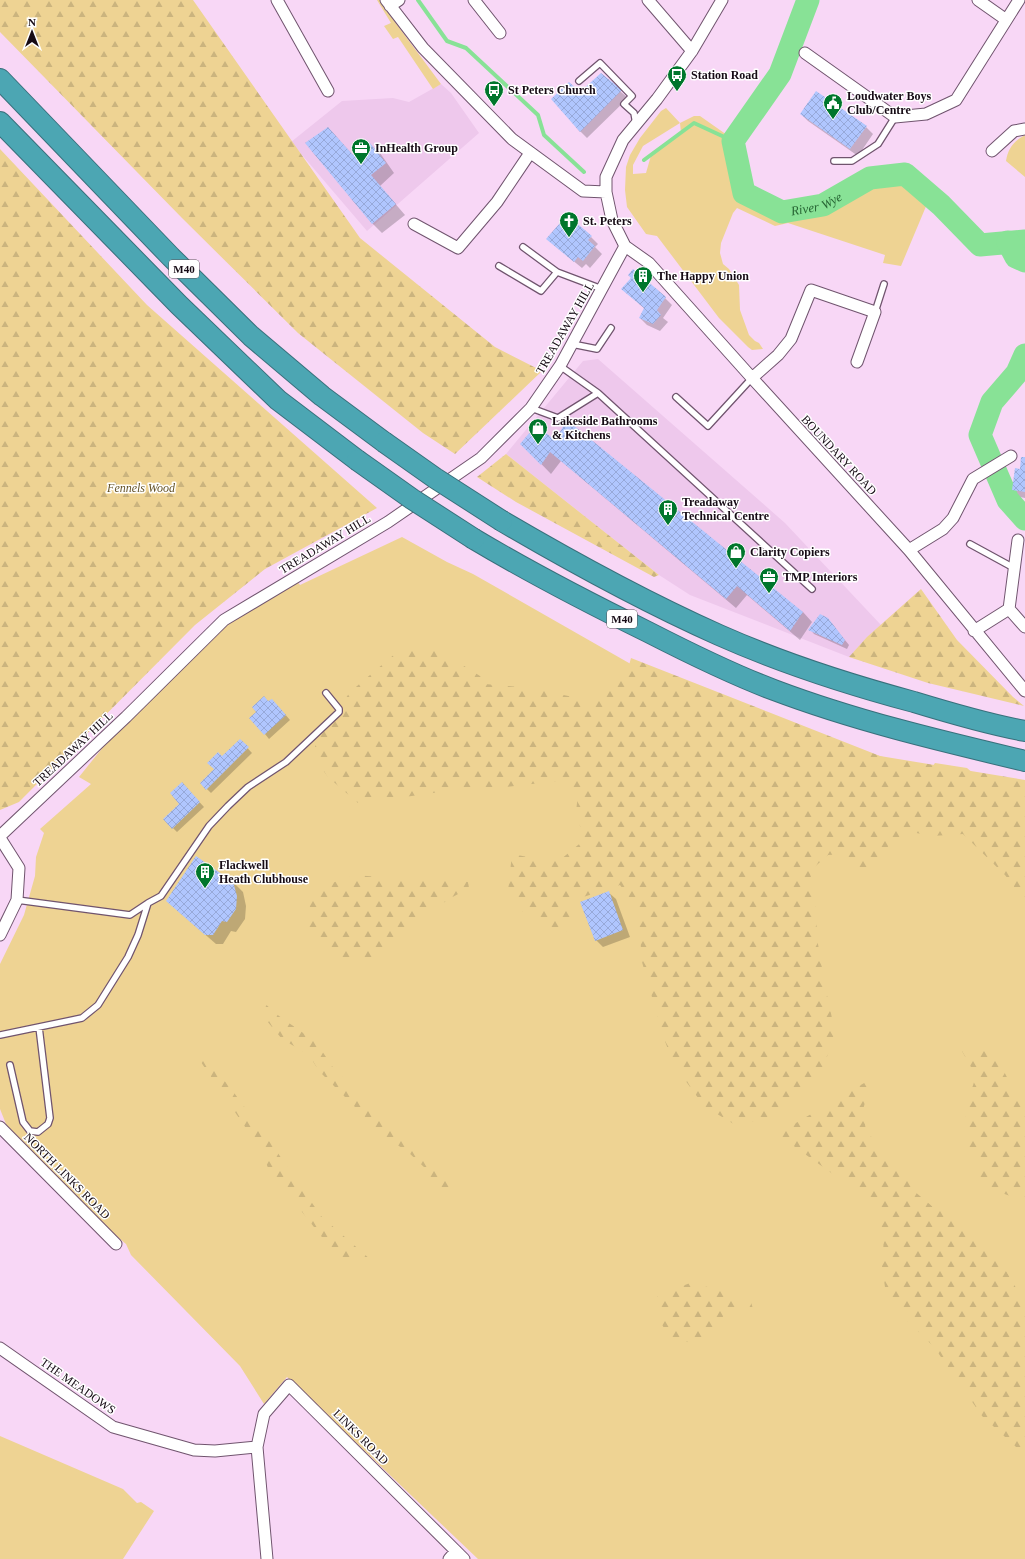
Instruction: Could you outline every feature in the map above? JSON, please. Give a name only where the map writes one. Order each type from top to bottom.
[{"type":"highway","name":"M40","points":[[0,79],[171,256],[251,336],[322,396],[384,442],[435,478],[502,521],[566,558],[657,605],[720,635],[774,658],[842,682],[952,713],[1025,731]]},
{"type":"highway","name":"M40","points":[[0,122],[179,305],[278,400],[412,499],[474,539],[594,606],[685,651],[774,690],[872,722],[1025,761]]},
{"type":"street","points":[[277,0],[328,91]]},
{"type":"street","points":[[474,0],[500,33]]},
{"type":"street","points":[[648,0],[692,51]]},
{"type":"street","points":[[625,246],[612,220],[606,192],[606,176],[623,140],[657,99],[692,51],[722,0]]},
{"type":"street","points":[[978,0],[1006,19]]},
{"type":"street","points":[[805,54],[895,117],[926,114],[956,100],[1018,0]]},
{"type":"street","points":[[392,2],[423,48],[512,139],[583,191],[606,192]]},
{"type":"street","points":[[992,151],[1014,131],[1025,129]]},
{"type":"street","points":[[414,224],[458,248],[497,202],[530,153]]},
{"type":"street","name":"TREADAWAY HILL","points":[[0,837],[224,620],[388,522],[481,458],[532,408],[560,366],[625,246]]},
{"type":"street","name":"BOUNDARY ROAD","points":[[625,246],[649,263],[909,550],[974,631],[1025,691]]},
{"type":"street","points":[[752,378],[778,356],[791,339],[811,290],[875,312],[857,362]]},
{"type":"street","points":[[909,550],[943,529],[953,518],[973,478],[1011,456]]},
{"type":"street","points":[[1018,540],[1009,609],[1025,627]]},
{"type":"street","points":[[974,631],[1009,609]]},
{"type":"street","points":[[0,837],[19,868],[17,900],[0,935]]},
{"type":"street","name":"NORTH LINKS ROAD","points":[[0,1127],[116,1244]]},
{"type":"street","name":"THE MEADOWS","points":[[0,1348],[113,1427],[194,1450],[216,1451],[257,1447]]},
{"type":"street","name":"LINKS ROAD","points":[[257,1447],[264,1414],[289,1385],[457,1556]]},
{"type":"street","points":[[257,1447],[267,1559]]},
{"type":"lane","points":[[579,81],[600,63],[632,96],[624,104],[634,113],[636,124]]},
{"type":"lane","points":[[834,161],[852,161],[878,144],[895,117]]},
{"type":"lane","points":[[523,247],[557,272],[602,289]]},
{"type":"lane","points":[[498,266],[541,291],[557,272]]},
{"type":"lane","points":[[875,312],[884,284]]},
{"type":"lane","points":[[572,344],[597,349],[611,328]]},
{"type":"lane","points":[[560,366],[598,393],[812,590]]},
{"type":"lane","points":[[676,397],[708,426],[752,378]]},
{"type":"lane","points":[[532,408],[558,418],[598,393]]},
{"type":"lane","points":[[970,544],[1014,568]]},
{"type":"lane","points":[[17,900],[130,915],[162,896],[209,826],[228,806],[248,787],[286,762],[339,712],[339,709],[326,692]]},
{"type":"lane","points":[[0,1035],[82,1018],[98,1005],[128,957],[138,935],[148,903]]},
{"type":"lane","points":[[10,1065],[23,1122],[30,1131],[38,1132],[48,1124],[50,1118],[38,1027]]},
{"type":"shaded area","points":[[441,84],[451,93],[479,133],[367,231],[291,142],[342,101],[393,98],[409,102]]},
{"type":"shaded area","points":[[598,359],[785,523],[881,625],[849,657],[690,595],[659,575],[506,454],[583,361]]},
{"type":"green space","points":[[0,0],[193,0],[360,238],[495,347],[542,371],[455,454],[423,433],[298,333],[182,218],[0,32]]},
{"type":"green space","points":[[377,0],[381,0],[386,10],[441,84],[433,89],[398,37],[393,39],[384,26],[391,23]]},
{"type":"green space","points":[[666,108],[680,123],[694,116],[700,116],[727,135],[735,165],[745,187],[759,201],[770,206],[792,210],[804,209],[827,203],[880,174],[892,171],[904,175],[925,187],[927,204],[901,266],[883,263],[885,255],[788,223],[775,226],[737,208],[733,213],[721,243],[720,253],[723,264],[729,269],[739,285],[740,310],[749,335],[759,343],[763,349],[752,350],[719,318],[657,236],[646,234],[627,207],[625,190],[626,167],[630,155],[640,138],[661,111]],"holes":[[[680,123],[681,133],[652,152],[646,173],[633,174],[633,165],[643,146]]]},
{"type":"green space","points":[[1025,135],[1025,177],[1006,161],[1008,152],[1012,145]]},
{"type":"green space","name":"Fennels Wood","points":[[0,149],[147,305],[377,508],[265,569],[195,625],[19,802],[0,810]]},
{"type":"green space","points":[[506,454],[659,575],[654,577],[516,502],[477,477]]},
{"type":"green space","points":[[402,537],[447,562],[473,574],[664,683],[724,713],[930,770],[935,763],[967,768],[1025,819],[1025,1559],[478,1559],[287,1377],[264,1404],[240,1366],[131,1255],[126,1244],[95,1218],[10,1134],[0,1109],[0,964],[24,915],[35,876],[36,857],[44,833],[40,829],[91,784],[79,777],[112,736],[216,630],[296,580],[300,585]]},
{"type":"green space","points":[[921,589],[957,640],[1013,697],[1024,706],[928,683],[849,657],[867,637]]},
{"type":"green space","points":[[403,647],[434,647],[480,676],[485,684],[530,688],[597,702],[605,686],[626,676],[631,658],[880,756],[1025,780],[1025,901],[1005,875],[963,834],[932,836],[906,831],[883,851],[874,870],[857,872],[846,854],[828,855],[810,871],[816,910],[817,938],[835,1032],[823,1069],[796,1100],[774,1115],[737,1126],[704,1106],[674,1065],[663,1036],[642,962],[638,910],[620,885],[571,901],[570,932],[550,927],[522,911],[508,891],[512,854],[533,858],[560,860],[584,840],[576,812],[578,794],[558,781],[498,788],[463,788],[358,803],[328,777],[312,755],[318,739],[350,692]]},
{"type":"green space","points":[[355,875],[391,878],[428,877],[468,882],[469,888],[449,899],[426,915],[406,934],[387,945],[368,961],[336,959],[323,949],[308,927],[310,902],[326,885]]},
{"type":"green space","points":[[257,1002],[263,1002],[279,1016],[316,1042],[334,1069],[422,1152],[457,1190],[433,1190],[425,1168],[407,1151],[386,1138],[319,1071],[309,1055],[282,1039],[262,1015]]},
{"type":"green space","points":[[193,1042],[232,1090],[321,1216],[371,1260],[340,1260],[269,1170],[260,1149],[188,1043]]},
{"type":"green space","points":[[958,1044],[995,1054],[1012,1087],[1025,1101],[1025,1213],[1016,1198],[996,1191],[980,1178],[980,1163],[969,1150],[965,1110],[976,1076]]},
{"type":"green space","points":[[871,1079],[863,1110],[866,1131],[903,1172],[914,1191],[933,1207],[944,1208],[974,1233],[1002,1264],[1025,1303],[1025,1455],[982,1416],[934,1347],[887,1301],[882,1266],[884,1237],[876,1205],[777,1134]]},
{"type":"green space","points":[[690,1283],[712,1288],[751,1302],[753,1309],[729,1310],[698,1344],[671,1339],[659,1320],[657,1296]]},
{"type":"green space","points":[[0,1436],[123,1489],[137,1503],[141,1502],[154,1511],[123,1559],[0,1559]]},
{"type":"building","points":[[601,73],[622,90],[580,132],[551,99],[569,82],[580,92]]},
{"type":"building","name":"Loudwater Boys Club/Centre","points":[[816,91],[867,126],[850,149],[800,114]]},
{"type":"building","points":[[328,127],[353,155],[370,143],[386,163],[371,175],[396,204],[372,224],[305,143]]},
{"type":"building","name":"St. Peters","points":[[567,215],[592,236],[588,240],[595,246],[583,261],[578,257],[574,262],[546,239]]},
{"type":"building","name":"The Happy Union","points":[[633,269],[666,297],[657,310],[661,315],[653,324],[639,318],[644,308],[621,289],[631,278],[628,275]]},
{"type":"building","name":"Treadaway Technical Centre","points":[[567,420],[803,612],[790,631],[737,586],[726,599],[550,452],[541,465],[520,444],[536,425],[555,440]]},
{"type":"building","points":[[1021,457],[1025,457],[1025,492],[1012,490],[1015,468],[1020,469]]},
{"type":"building","points":[[820,614],[828,618],[845,640],[842,645],[808,630]]},
{"type":"building","points":[[264,696],[268,701],[272,699],[286,715],[264,735],[249,718],[256,712],[252,707]]},
{"type":"building","points":[[240,739],[249,747],[206,790],[200,783],[214,769],[207,763],[218,752],[222,756]]},
{"type":"building","points":[[182,782],[200,802],[172,829],[163,819],[179,804],[170,793]]},
{"type":"building","name":"Flackwell Heath Clubhouse","points":[[196,856],[233,882],[237,896],[236,909],[227,922],[222,921],[213,935],[205,935],[166,901]]},
{"type":"building","points":[[609,891],[623,930],[595,941],[580,902]]},
{"type":"waterway","points":[[418,0],[447,41],[466,48],[538,115],[544,135],[584,172]]},
{"type":"waterway","name":"River Wye","points":[[808,0],[780,74],[733,141],[744,193],[782,212],[823,205],[870,178],[905,174],[941,205],[980,245],[1025,241]]},
{"type":"waterway","points":[[644,160],[694,123],[733,141]]},
{"type":"waterway","points":[[1008,242],[1016,257],[1025,261]]},
{"type":"waterway","points":[[1025,355],[1017,373],[992,402],[980,435],[1008,500],[1025,519]]},
{"type":"place","name":"Station Road","points":[[677,92]]},
{"type":"place","name":"St Peters Church","points":[[494,107]]},
{"type":"place","name":"Loudwater Boys Club/Centre","points":[[833,120]]},
{"type":"place","name":"InHealth Group","points":[[361,165]]},
{"type":"place","name":"St. Peters","points":[[569,238]]},
{"type":"place","name":"The Happy Union","points":[[643,293]]},
{"type":"place","name":"Lakeside Bathrooms & Kitchens","points":[[538,445]]},
{"type":"place","name":"Treadaway Technical Centre","points":[[668,526]]},
{"type":"place","name":"Clarity Copiers","points":[[736,569]]},
{"type":"place","name":"TMP Interiors","points":[[769,594]]},
{"type":"place","name":"Flackwell Heath Clubhouse","points":[[205,889]]}]
